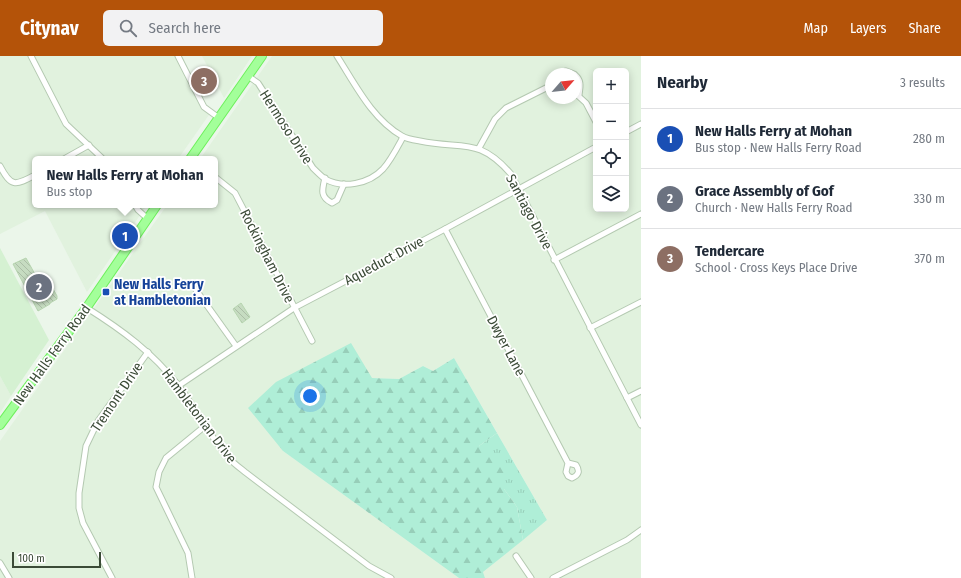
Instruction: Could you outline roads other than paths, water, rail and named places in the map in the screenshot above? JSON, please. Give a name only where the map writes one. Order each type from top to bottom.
[{"type":"main road","points":[[192,156],[262,56]]},
{"type":"main road","name":"New Halls Ferry Road","points":[[0,425],[87,308],[155,208]]},
{"type":"street","points":[[31,56],[66,124],[100,156]]},
{"type":"street","points":[[178,56],[204,107],[219,118]]},
{"type":"street","name":"Santiago Drive","points":[[337,56],[373,112],[389,127],[403,137],[426,142],[479,148],[500,162],[510,174],[641,426]]},
{"type":"street","name":"Hermoso Drive","points":[[248,76],[258,83],[313,168],[325,178],[336,183],[351,184],[377,175],[384,168],[403,137]]},
{"type":"street","points":[[479,148],[495,119],[506,108],[545,88]]},
{"type":"street","points":[[581,98],[586,103],[593,116]]},
{"type":"street","points":[[629,130],[641,124]]},
{"type":"street","points":[[69,156],[89,145]]},
{"type":"street","name":"Aqueduct Drive","points":[[178,386],[294,308],[445,229],[593,149]]},
{"type":"street","points":[[0,166],[7,179],[13,183],[22,182],[32,177]]},
{"type":"street","points":[[325,178],[322,188],[323,194],[326,199],[332,203],[337,200],[344,184]]},
{"type":"street","name":"Rockingham Drive","points":[[218,179],[235,193],[312,341]]},
{"type":"street","points":[[137,208],[148,219]]},
{"type":"street","points":[[554,260],[641,214]]},
{"type":"street","name":"Dwyer Lane","points":[[445,229],[568,463]]},
{"type":"street","points":[[196,290],[236,346]]},
{"type":"street","points":[[590,328],[641,302]]},
{"type":"street","name":"Hambletonian Drive","points":[[87,308],[120,329],[148,352],[165,369],[229,459],[369,566],[391,578]]},
{"type":"street","name":"Tremont Drive","points":[[112,578],[83,523],[79,508],[78,493],[83,461],[86,446],[98,421],[148,352]]},
{"type":"street","points":[[627,398],[641,391]]},
{"type":"street","points":[[192,578],[188,553],[156,487],[159,472],[166,458],[205,426]]},
{"type":"street","points":[[553,578],[626,540],[641,530]]},
{"type":"street","points":[[516,556],[531,578]]},
{"type":"street","points":[[0,563],[9,578]]},
{"type":"place","name":"Tendercare","points":[[204,81]]},
{"type":"place","name":"New Halls Ferry at Mohan","points":[[125,236]]},
{"type":"place","name":"Grace Assembly of Gof","points":[[39,287]]},
{"type":"place","name":"New Halls Ferry at Hambletonian","points":[[106,292]]}]
